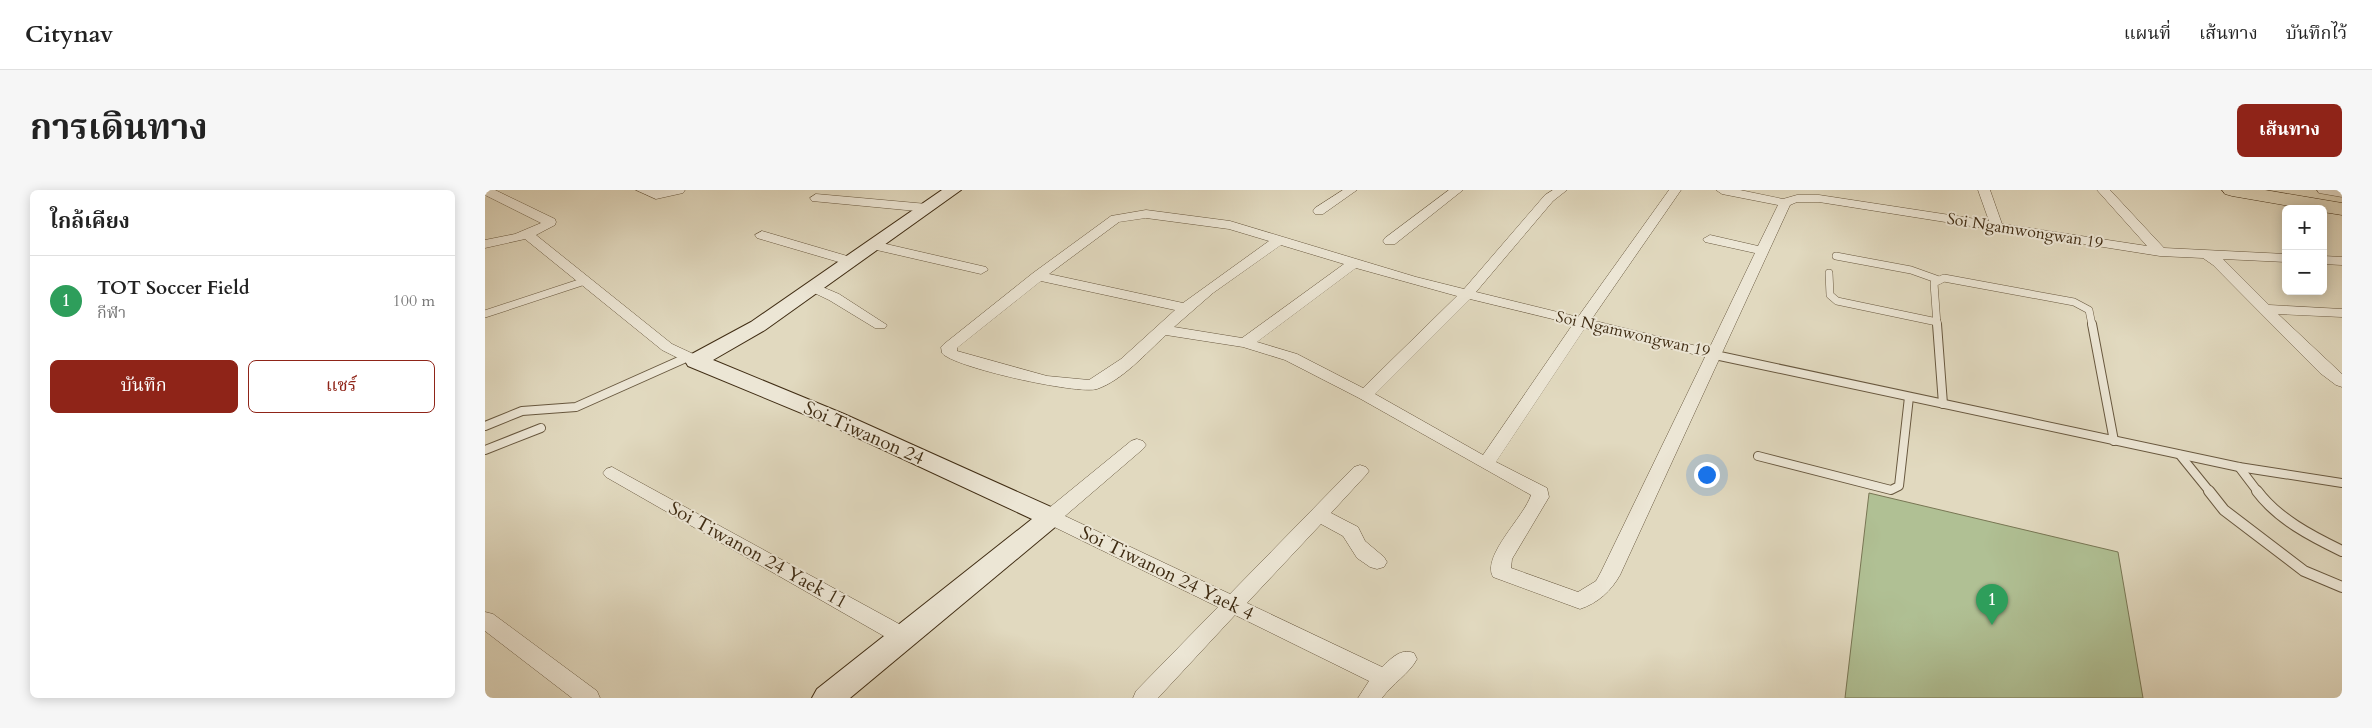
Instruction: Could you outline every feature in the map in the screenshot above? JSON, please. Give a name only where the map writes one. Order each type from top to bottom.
[{"type":"highway","points":[[2232,190],[2342,209]]},
{"type":"highway","points":[[2288,190],[2342,199]]},
{"type":"street","points":[[485,190],[550,222],[546,226],[526,233],[485,244]]},
{"type":"street","points":[[642,190],[656,195],[679,190]]},
{"type":"street","points":[[526,233],[667,347],[692,359],[758,326],[953,190]]},
{"type":"street","points":[[1319,211],[1351,190]]},
{"type":"street","points":[[1390,241],[1457,190]]},
{"type":"street","points":[[1365,396],[1466,295],[1549,198],[1561,190]]},
{"type":"street","points":[[1486,464],[1581,323],[1675,190]]},
{"type":"street","points":[[1722,190],[1785,202]]},
{"type":"street","points":[[1984,190],[1997,227]]},
{"type":"street","points":[[2103,190],[2160,252]]},
{"type":"street","points":[[2323,190],[2342,193]]},
{"type":"street","points":[[816,198],[927,208]]},
{"type":"street","name":"Soi Ngamwongwan 19","points":[[1038,276],[1115,219],[1147,214],[1178,217],[1230,226],[1466,295],[1715,355],[1785,202],[1791,199],[1802,198],[1839,202],[2160,252],[2282,258]]},
{"type":"street","points":[[485,204],[502,199]]},
{"type":"street","points":[[763,235],[849,261]]},
{"type":"street","points":[[1710,240],[1763,251]]},
{"type":"street","points":[[1186,308],[1038,276],[949,347],[950,353],[959,357],[1061,383],[1092,385],[1105,378],[1164,330],[1186,308],[1277,241]]},
{"type":"street","points":[[873,245],[981,270]]},
{"type":"street","points":[[2206,254],[2218,262],[2267,309],[2326,370],[2339,376]]},
{"type":"street","points":[[2327,260],[2342,261]]},
{"type":"street","points":[[1245,343],[1354,263]]},
{"type":"street","points":[[813,287],[834,297],[880,325]]},
{"type":"street","points":[[2267,309],[2342,313]]},
{"type":"street","points":[[1164,330],[1245,343],[1291,357],[1540,492],[1540,497],[1502,560],[1500,572],[1580,601],[1603,586],[1610,575],[1715,355]]},
{"type":"street","name":"Soi Tiwanon 24","points":[[692,359],[836,420],[1051,517]]},
{"type":"street","name":"Soi Tiwanon 24 Yaek 4","points":[[1137,445],[1051,517],[1384,678]]},
{"type":"street","points":[[1144,698],[1360,471]]},
{"type":"street","name":"Soi Tiwanon 24 Yaek 11","points":[[612,472],[904,637]]},
{"type":"street","points":[[1319,514],[1351,532],[1354,542],[1365,554],[1377,562]]},
{"type":"street","points":[[828,698],[1051,517]]},
{"type":"street","points":[[485,620],[589,698]]},
{"type":"street","points":[[1369,698],[1384,678],[1406,659]]},
{"type":"lane","points":[[1836,256],[1911,270],[1939,280]]},
{"type":"lane","points":[[1829,273],[1830,295],[1837,301],[1937,322]]},
{"type":"lane","points":[[1943,404],[1934,283],[1944,278],[2074,302],[2089,310],[2114,441]]},
{"type":"lane","points":[[485,314],[585,281]]},
{"type":"lane","points":[[1715,355],[2180,455],[2239,467],[2342,483]]},
{"type":"lane","points":[[485,426],[522,411],[575,407],[692,359]]},
{"type":"lane","points":[[1758,456],[1891,490],[1899,486],[1909,397]]},
{"type":"lane","points":[[485,450],[541,428]]},
{"type":"lane","points":[[2180,455],[2224,510],[2304,571],[2342,586]]},
{"type":"lane","points":[[2239,467],[2267,505],[2309,536],[2342,551]]},
{"type":"green space","points":[[1869,493],[2118,552],[2143,698],[1845,698]]},
{"type":"place","name":"TOT Soccer Field","points":[[1992,625]]}]
